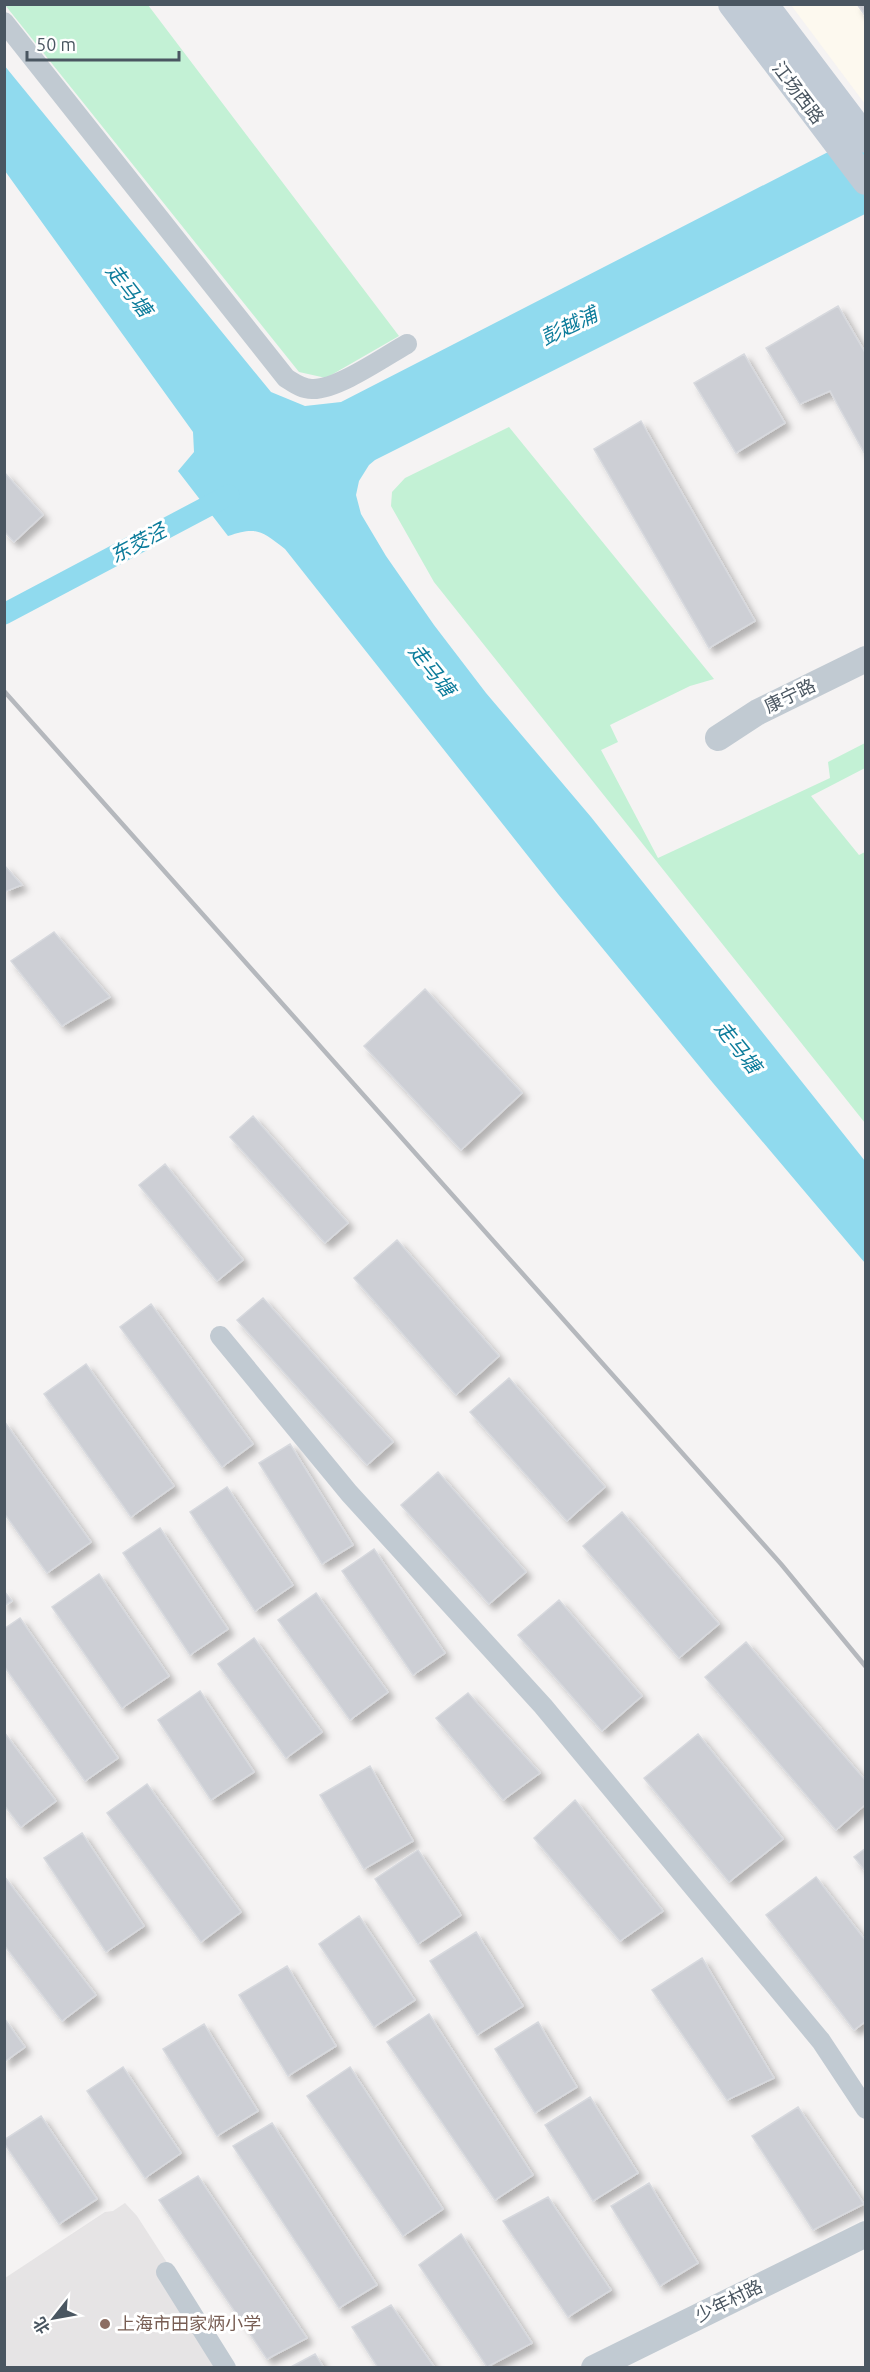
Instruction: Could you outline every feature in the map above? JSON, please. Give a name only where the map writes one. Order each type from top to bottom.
[{"type":"main road","name":"江场西路","points":[[732,4],[866,181]]},
{"type":"main road","name":"江场西路","points":[[764,4],[864,137]]},
{"type":"street","points":[[4,22],[286,378],[297,386],[312,389],[333,385],[407,345]]},
{"type":"street","name":"康宁路","points":[[718,738],[758,712],[866,659]]},
{"type":"street","points":[[220,1336],[349,1493],[543,1706],[821,2041],[866,2109]]},
{"type":"street","name":"少年村路","points":[[594,2367],[866,2234]]},
{"type":"street","points":[[166,2272],[226,2367]]},
{"type":"shaded area","points":[[791,5],[865,5],[865,104]]},
{"type":"shaded area","name":"上海市田家炳小学","points":[[125,2203],[137,2216],[235,2368],[5,2368],[5,2278],[105,2212],[113,2211]]},
{"type":"green space","points":[[5,5],[148,5],[399,336],[326,378],[299,372]]},
{"type":"green space","points":[[509,427],[714,679],[690,686],[610,725],[618,742],[601,750],[658,858],[830,778],[828,762],[865,743],[865,768],[811,796],[859,855],[865,852],[865,1123],[434,582],[391,506],[392,492],[405,478]]},
{"type":"water","points":[[4,65],[271,392],[305,406],[341,402],[865,133],[865,214],[375,460],[359,481],[356,495],[361,514],[386,556],[434,625],[486,693],[591,817],[865,1161],[865,1263],[558,894],[285,549],[258,532],[246,531],[228,536],[178,471],[194,452],[193,432],[5,171]]},
{"type":"building","points":[[857,4],[866,4],[866,17]]},
{"type":"building","points":[[838,306],[866,354],[866,456],[830,391],[800,404],[766,348]]},
{"type":"building","points":[[744,354],[785,423],[736,453],[694,383]]},
{"type":"building","points":[[641,421],[755,621],[709,648],[594,449]]},
{"type":"building","points":[[4,472],[43,515],[14,542],[4,531]]},
{"type":"building","points":[[4,865],[22,885],[4,892]]},
{"type":"building","points":[[54,932],[110,997],[62,1026],[11,961]]},
{"type":"building","points":[[425,989],[522,1093],[461,1150],[364,1046]]},
{"type":"building","points":[[253,1116],[348,1223],[325,1243],[230,1137]]},
{"type":"building","points":[[165,1164],[243,1260],[217,1281],[139,1185]]},
{"type":"building","points":[[397,1240],[499,1356],[456,1395],[354,1278]]},
{"type":"building","points":[[263,1298],[393,1442],[367,1465],[237,1320]]},
{"type":"building","points":[[151,1304],[253,1444],[222,1467],[120,1327]]},
{"type":"building","points":[[86,1364],[174,1486],[131,1517],[44,1394]]},
{"type":"building","points":[[509,1378],[605,1487],[567,1521],[470,1412]]},
{"type":"building","points":[[4,1421],[91,1542],[47,1573],[4,1513]]},
{"type":"building","points":[[290,1444],[353,1545],[322,1564],[259,1463]]},
{"type":"building","points":[[438,1472],[526,1572],[489,1604],[401,1505]]},
{"type":"building","points":[[227,1487],[293,1585],[255,1611],[190,1512]]},
{"type":"building","points":[[622,1512],[719,1624],[679,1658],[583,1546]]},
{"type":"building","points":[[160,1528],[228,1629],[190,1655],[123,1553]]},
{"type":"building","points":[[374,1549],[445,1653],[413,1675],[342,1571]]},
{"type":"building","points":[[99,1574],[169,1676],[122,1708],[52,1607]]},
{"type":"building","points":[[4,1591],[12,1601],[4,1606]]},
{"type":"building","points":[[316,1593],[388,1692],[350,1720],[278,1620]]},
{"type":"building","points":[[559,1600],[642,1696],[602,1731],[518,1635]]},
{"type":"building","points":[[20,1618],[118,1758],[85,1781],[4,1666],[4,1629]]},
{"type":"building","points":[[254,1638],[322,1732],[286,1758],[218,1664]]},
{"type":"building","points":[[746,1642],[866,1781],[866,1804],[836,1830],[705,1677]]},
{"type":"building","points":[[200,1691],[254,1772],[211,1800],[158,1720]]},
{"type":"building","points":[[468,1693],[540,1773],[503,1800],[436,1718]]},
{"type":"building","points":[[4,1732],[56,1801],[21,1827],[4,1805]]},
{"type":"building","points":[[698,1734],[783,1839],[729,1882],[644,1778]]},
{"type":"building","points":[[370,1766],[413,1841],[364,1869],[320,1795]]},
{"type":"building","points":[[147,1784],[241,1912],[201,1942],[107,1813]]},
{"type":"building","points":[[575,1800],[663,1911],[620,1941],[534,1838]]},
{"type":"building","points":[[82,1833],[144,1926],[106,1952],[44,1858]]},
{"type":"building","points":[[866,1848],[866,1872],[854,1857]]},
{"type":"building","points":[[418,1850],[461,1915],[418,1944],[375,1879]]},
{"type":"building","points":[[4,1876],[96,1995],[62,2021],[4,1945]]},
{"type":"building","points":[[816,1877],[866,1941],[866,2021],[854,2030],[766,1915]]},
{"type":"building","points":[[359,1916],[415,2000],[374,2027],[319,1944]]},
{"type":"building","points":[[476,1932],[523,2006],[477,2035],[430,1961]]},
{"type":"building","points":[[702,1958],[774,2078],[727,2100],[652,1990]]},
{"type":"building","points":[[287,1966],[336,2046],[288,2076],[239,1995]]},
{"type":"building","points":[[429,2014],[533,2175],[495,2200],[387,2042]]},
{"type":"building","points":[[4,2018],[25,2047],[4,2062]]},
{"type":"building","points":[[538,2022],[577,2087],[535,2113],[495,2049]]},
{"type":"building","points":[[204,2024],[258,2111],[217,2136],[163,2049]]},
{"type":"building","points":[[123,2067],[181,2153],[145,2178],[87,2091]]},
{"type":"building","points":[[350,2067],[443,2209],[403,2236],[307,2096]]},
{"type":"building","points":[[590,2097],[638,2173],[593,2201],[545,2125]]},
{"type":"building","points":[[798,2107],[864,2204],[813,2230],[752,2136]]},
{"type":"building","points":[[41,2116],[97,2199],[59,2224],[4,2143],[4,2140]]},
{"type":"building","points":[[272,2123],[377,2285],[339,2308],[233,2146]]},
{"type":"building","points":[[198,2176],[307,2338],[267,2359],[159,2200]]},
{"type":"building","points":[[649,2183],[698,2263],[660,2286],[611,2206]]},
{"type":"building","points":[[548,2197],[611,2290],[568,2317],[503,2221]]},
{"type":"building","points":[[461,2234],[532,2343],[487,2367],[419,2265]]},
{"type":"building","points":[[391,2305],[435,2368],[378,2368],[352,2327]]},
{"type":"building","points":[[315,2354],[324,2368],[289,2368]]},
{"type":"waterway","name":"东茭泾","points":[[4,614],[229,495]]},
{"type":"railway","points":[[4,691],[781,1564],[866,1667]]},
{"type":"place","name":"上海市田家炳小学","points":[[105,2324]]},
{"type":"water label","name":"走马塘","points":[[129,290]]},
{"type":"water label","name":"彭越浦","points":[[569,326]]},
{"type":"water label","name":"走马塘","points":[[432,670]]},
{"type":"water label","name":"走马塘","points":[[738,1047]]}]
